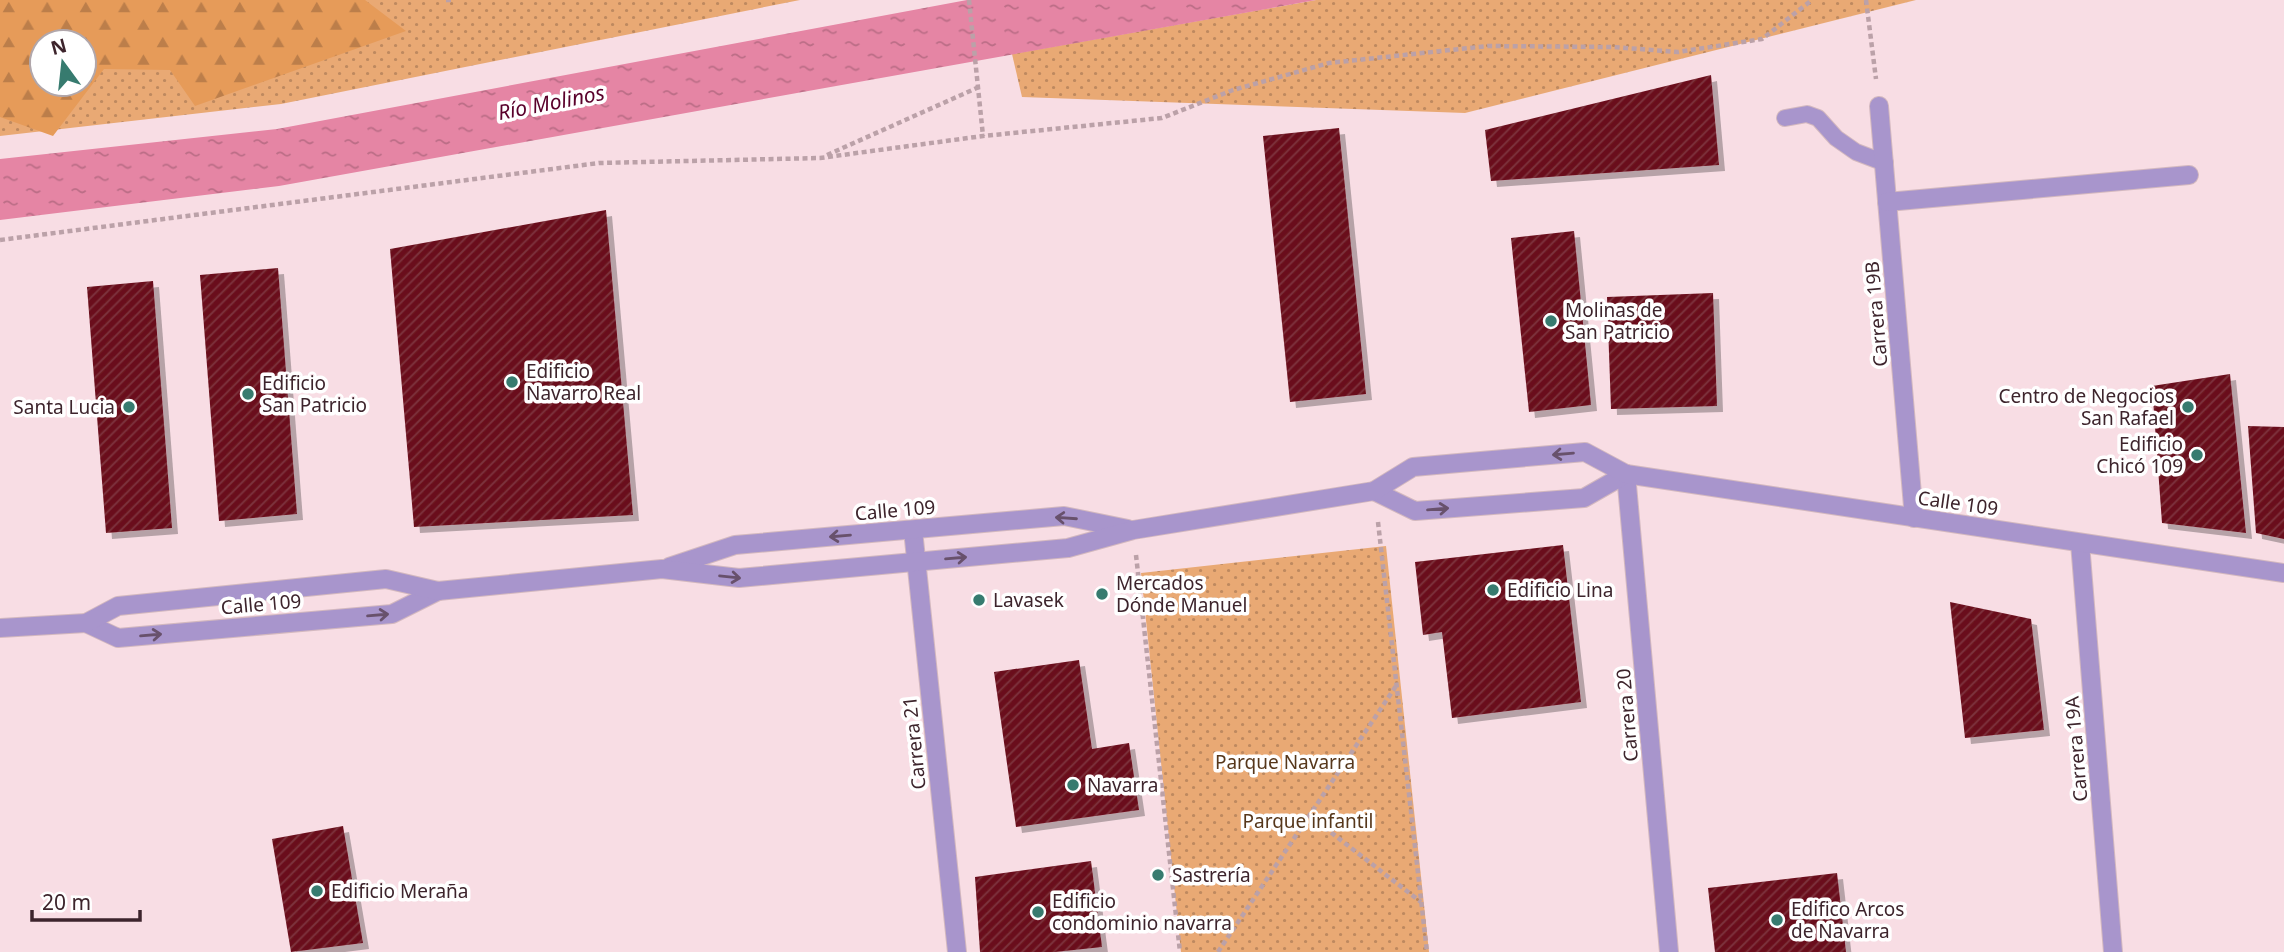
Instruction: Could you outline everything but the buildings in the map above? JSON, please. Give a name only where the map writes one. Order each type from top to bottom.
[{"type":"street","name":"Carrera 19B","points":[[1879,106],[1914,518]]},
{"type":"street","points":[[1887,202],[2189,175]]},
{"type":"street","name":"Calle 109","points":[[0,628],[86,623],[118,606],[386,579],[438,591],[662,569],[739,578],[1069,548],[1133,530],[1374,491],[1413,467],[1585,452],[1626,474],[2284,573]]},
{"type":"street","points":[[1374,491],[1415,511],[1584,498],[1626,474]]},
{"type":"street","name":"Carrera 20","points":[[1626,474],[1669,952]]},
{"type":"street","name":"Calle 109","points":[[662,569],[735,545],[1064,516],[1133,530]]},
{"type":"street","name":"Carrera 21","points":[[914,530],[957,952]]},
{"type":"street","name":"Carrera 19A","points":[[2081,543],[2113,952]]},
{"type":"street","name":"Calle 109","points":[[86,623],[118,638],[392,614],[438,591]]},
{"type":"lane","points":[[1785,118],[1807,114],[1818,118],[1846,145],[1885,163]]},
{"type":"path","points":[[446,0],[454,0]]},
{"type":"path","points":[[969,0],[983,136]]},
{"type":"path","points":[[0,240],[599,163],[820,158],[983,136],[1162,118],[1233,90],[1329,63],[1488,47],[1613,47],[1678,52],[1762,39],[1812,0]]},
{"type":"path","points":[[1866,0],[1879,106]]},
{"type":"path","points":[[820,158],[979,87]]},
{"type":"path","points":[[1374,491],[1427,952]]},
{"type":"path","points":[[1133,530],[1180,952]]},
{"type":"path","points":[[1218,952],[1311,817],[1396,686]]},
{"type":"path","points":[[1311,817],[1422,902]]},
{"type":"green space","points":[[0,0],[800,0],[281,104],[0,136]]},
{"type":"green space","points":[[0,0],[365,0],[406,31],[195,106],[170,70],[104,69],[98,77],[98,28],[28,28],[28,98],[82,98],[53,136],[0,117]]},
{"type":"green space","points":[[1316,0],[1916,0],[1465,113],[1022,97],[1012,54]]},
{"type":"green space","name":"Parque Navarra","points":[[1386,546],[1429,952],[1181,952],[1141,573]]},
{"type":"water","name":"Río Molinos","points":[[967,0],[1316,0],[279,186],[0,220],[0,159],[277,129]]},
{"type":"place","name":"Molinas de San Patricio","points":[[1551,321]]},
{"type":"place","name":"Edificio Navarro Real","points":[[512,382]]},
{"type":"place","name":"Edificio San Patricio","points":[[248,394]]},
{"type":"place","name":"Santa Lucia","points":[[129,407]]},
{"type":"place","name":"Centro de Negocios San Rafael","points":[[2188,407]]},
{"type":"place","name":"Edificio Chicó 109","points":[[2197,455]]},
{"type":"place","name":"Edificio Lina","points":[[1493,590]]},
{"type":"place","name":"Mercados Dónde Manuel","points":[[1102,594]]},
{"type":"place","name":"Lavasek","points":[[979,600]]},
{"type":"place","name":"Navarra","points":[[1073,785]]},
{"type":"place","name":"Sastrería","points":[[1158,875]]},
{"type":"place","name":"Edificio Meraña","points":[[317,891]]},
{"type":"place","name":"Edificio condominio navarra","points":[[1038,912]]},
{"type":"place","name":"Edifico Arcos de Navarra","points":[[1777,920]]},
{"type":"park label","name":"Parque infantil","points":[[1308,821]]}]
